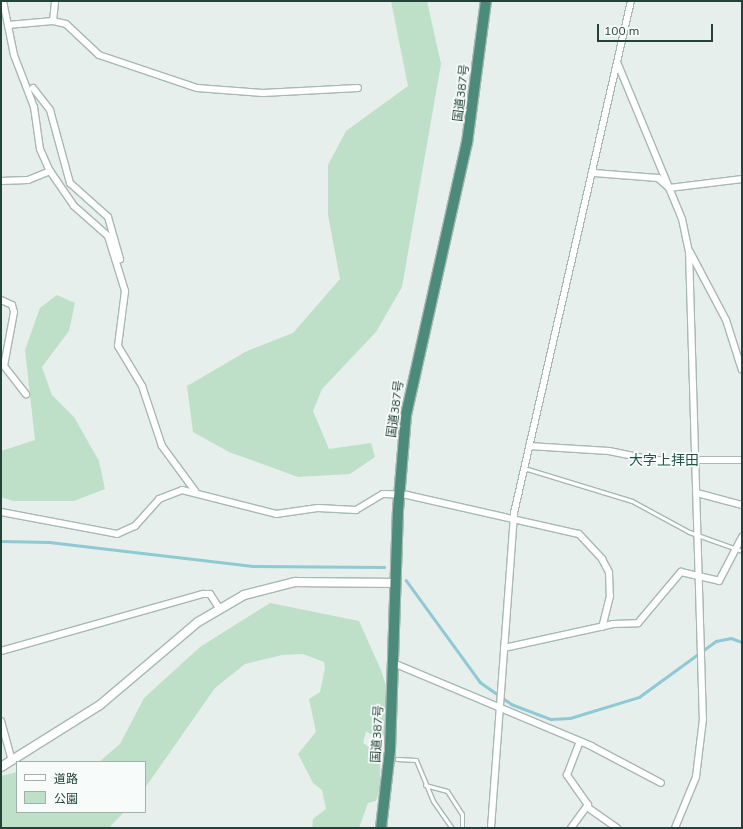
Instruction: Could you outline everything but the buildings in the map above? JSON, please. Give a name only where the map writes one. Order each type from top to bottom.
[{"type":"highway","name":"国道387号","points":[[381,828],[390,750],[399,494],[411,387],[467,143],[486,1]]},
{"type":"street","points":[[4,1],[19,72],[34,107],[40,149],[50,171],[71,202],[108,236],[122,272]]},
{"type":"street","points":[[53,21],[55,1]]},
{"type":"street","points":[[491,828],[513,518],[594,173],[631,1]]},
{"type":"street","points":[[8,25],[53,21],[76,30],[99,55],[112,61],[197,88],[262,93],[358,88]]},
{"type":"street","points":[[617,62],[669,188],[689,251],[726,320],[742,370]]},
{"type":"street","points":[[33,88],[50,110],[70,183],[111,222],[122,272],[125,298],[118,346],[142,386],[162,446],[195,492]]},
{"type":"street","points":[[1,181],[28,180],[50,171]]},
{"type":"street","points":[[594,173],[658,178],[669,188],[742,179]]},
{"type":"street","points":[[675,828],[693,785],[701,752],[704,711],[701,579],[695,461],[689,251]]},
{"type":"street","points":[[1,300],[12,305],[14,312],[4,366],[26,394]]},
{"type":"street","points":[[529,446],[695,461],[742,460]]},
{"type":"street","points":[[1,512],[117,534],[135,526],[153,504],[170,493],[195,492],[276,514],[318,508],[356,510],[383,494],[399,494],[573,531],[588,541],[602,559],[608,572],[610,590],[602,628]]},
{"type":"street","points":[[697,493],[742,506]]},
{"type":"street","points":[[504,648],[641,621],[681,572],[701,579],[719,581],[739,549],[742,537]]},
{"type":"street","points":[[1,767],[111,697],[219,608],[255,591],[286,583],[396,583]]},
{"type":"street","points":[[1,651],[202,594],[210,594],[219,608]]},
{"type":"street","points":[[393,663],[500,709],[580,741],[661,783]]},
{"type":"street","points":[[1,721],[12,761]]},
{"type":"street","points":[[571,828],[587,807],[587,800],[568,775],[580,741]]},
{"type":"street","points":[[587,807],[617,828]]},
{"type":"lane","points":[[524,468],[632,501],[699,535],[739,549]]},
{"type":"lane","points":[[397,759],[416,760],[425,785],[452,828]]},
{"type":"lane","points":[[425,785],[447,791],[462,814],[462,828]]},
{"type":"green space","points":[[391,1],[427,1],[441,64],[402,287],[376,332],[322,389],[313,411],[329,449],[371,443],[375,457],[350,474],[298,477],[229,452],[193,432],[187,386],[247,351],[293,333],[340,279],[328,215],[328,165],[346,131],[408,86]]},
{"type":"green space","points":[[57,295],[75,303],[69,331],[42,367],[52,395],[74,417],[99,461],[105,489],[74,501],[13,501],[1,497],[1,451],[35,440],[25,350],[40,308]]},
{"type":"green space","points":[[270,603],[359,621],[381,670],[389,695],[384,735],[379,740],[366,731],[363,743],[380,754],[380,789],[376,801],[368,803],[359,828],[312,828],[313,819],[326,809],[322,790],[313,783],[298,754],[316,732],[309,699],[320,692],[325,668],[324,662],[303,654],[282,655],[245,664],[215,688],[146,787],[146,761],[100,761],[120,744],[144,698],[200,647]]},
{"type":"green space","points":[[16,772],[16,813],[123,813],[109,828],[1,828],[1,776]]},
{"type":"waterway","points":[[1,541],[49,542],[253,566],[384,567]]},
{"type":"waterway","points":[[406,580],[480,682],[511,704],[551,719],[570,718],[639,697],[716,641],[731,638],[742,642]]},
{"type":"district","name":"大字上拝田","points":[[664,460]]}]
